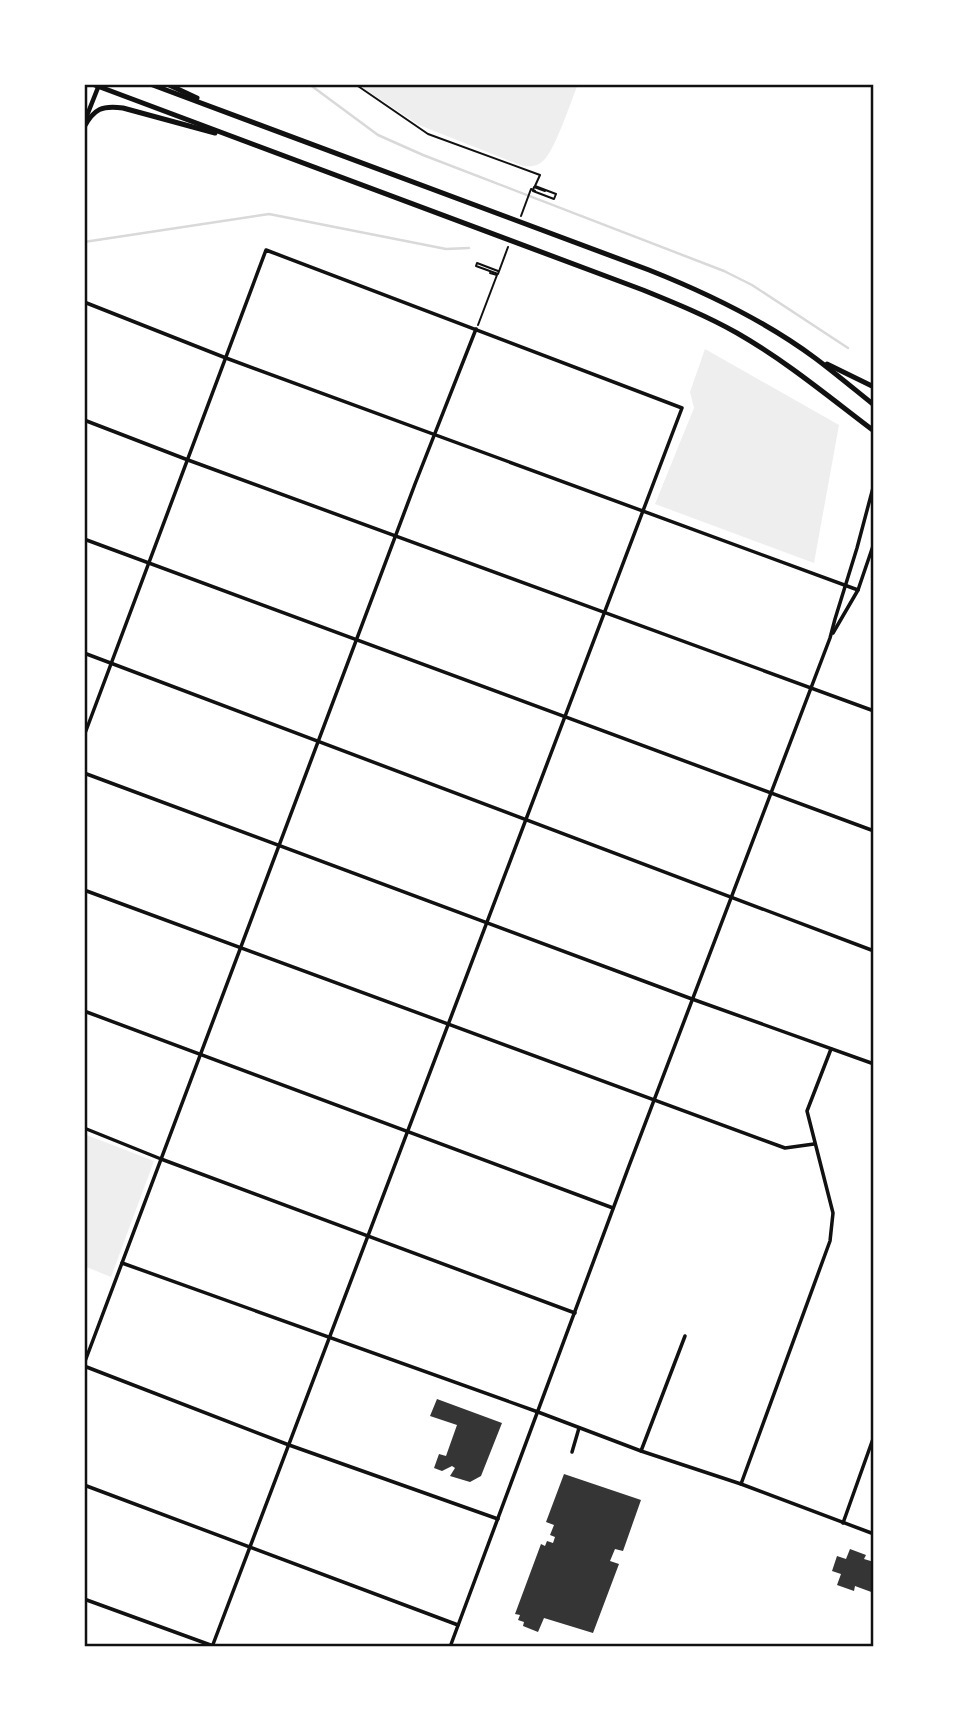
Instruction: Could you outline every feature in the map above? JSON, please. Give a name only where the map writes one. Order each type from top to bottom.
[{"type":"highway","points":[[150,84],[684,283],[750,316],[814,357],[874,405]]},
{"type":"highway","points":[[167,84],[235,116]]},
{"type":"highway","points":[[97,85],[694,311],[739,334],[785,364],[874,431]]},
{"type":"highway","points":[[84,125],[97,110],[116,107],[247,142]]},
{"type":"highway","points":[[814,357],[874,387]]},
{"type":"main road","points":[[84,125],[97,85]]},
{"type":"street","points":[[84,736],[266,250],[682,408],[214,1647],[84,1599]]},
{"type":"street","points":[[84,302],[226,358],[858,590]]},
{"type":"street","points":[[476,329],[395,536],[84,1365],[289,1445],[498,1519]]},
{"type":"street","points":[[84,420],[874,711]]},
{"type":"street","points":[[450,1647],[730,897],[830,638],[858,548],[874,484]]},
{"type":"street","points":[[84,539],[874,831]]},
{"type":"street","points":[[830,638],[858,590],[874,543]]},
{"type":"street","points":[[84,653],[874,951]]},
{"type":"street","points":[[84,773],[874,1065]]},
{"type":"street","points":[[84,890],[785,1149],[814,1144]]},
{"type":"street","points":[[84,1011],[614,1209]]},
{"type":"street","points":[[741,1484],[830,1241],[833,1213],[807,1111],[831,1049]]},
{"type":"street","points":[[84,1128],[575,1313]]},
{"type":"street","points":[[122,1263],[874,1534]]},
{"type":"street","points":[[641,1451],[685,1336]]},
{"type":"street","points":[[572,1452],[579,1428]]},
{"type":"street","points":[[843,1523],[874,1436]]},
{"type":"street","points":[[84,1485],[458,1625]]},
{"type":"path","points":[[355,84],[428,134],[540,175],[536,186],[556,194],[554,199],[533,191],[534,187],[555,195],[554,198],[534,190],[531,189],[517,224]]},
{"type":"path","points":[[476,329],[497,275],[474,266],[476,262],[499,270],[477,263],[476,266],[498,274],[508,247]]},
{"type":"shaded area","points":[[357,84],[578,84],[548,155],[535,166],[523,166],[419,125]]},
{"type":"shaded area","points":[[705,349],[839,425],[814,563],[655,504],[694,408],[690,392]]},
{"type":"shaded area","points":[[84,1134],[154,1161],[111,1277],[84,1266]]},
{"type":"building","points":[[437,1399],[502,1423],[481,1476],[470,1482],[450,1476],[455,1468],[452,1466],[442,1471],[434,1468],[439,1454],[446,1456],[457,1425],[430,1416]]},
{"type":"building","points":[[564,1474],[641,1500],[623,1551],[615,1549],[610,1561],[619,1564],[593,1633],[544,1618],[538,1632],[523,1626],[524,1622],[518,1620],[520,1615],[515,1614],[541,1544],[545,1546],[547,1541],[553,1543],[555,1537],[550,1535],[554,1525],[546,1522]]},
{"type":"building","points":[[850,1549],[866,1555],[864,1559],[874,1562],[874,1593],[855,1586],[854,1591],[837,1585],[841,1574],[832,1571],[837,1556],[846,1559]]},
{"type":"waterway","points":[[309,84],[378,135],[423,155],[724,271],[752,285],[848,348]]},
{"type":"waterway","points":[[84,242],[269,214],[446,249],[469,248]]}]
